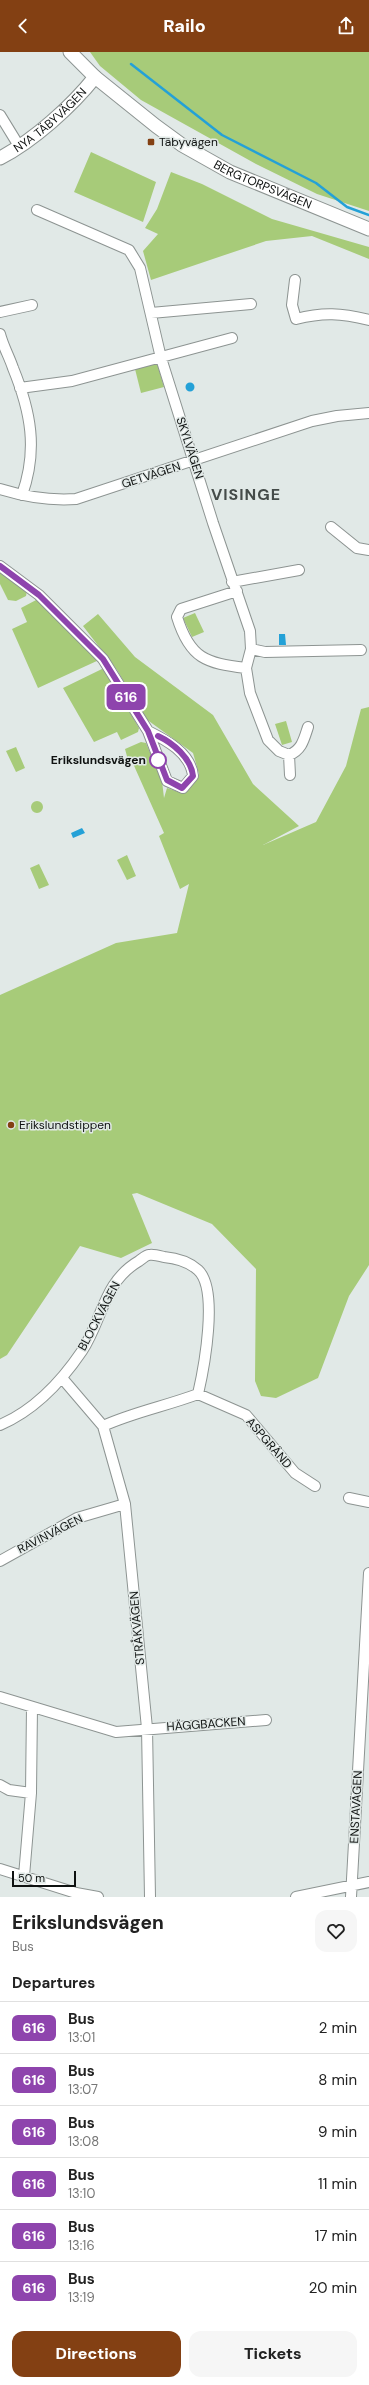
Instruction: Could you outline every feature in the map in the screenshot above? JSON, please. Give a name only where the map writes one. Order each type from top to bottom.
[{"type":"main road","name":"BERGTORPSVÄGEN","points":[[70,52],[96,77],[156,126],[182,145],[230,172],[369,229]]},
{"type":"main road","name":"NYA TÄBYVÄGEN","points":[[0,158],[19,146],[78,97],[96,77]]},
{"type":"street","points":[[0,115],[19,146]]},
{"type":"street","name":"SKYLVÄGEN","points":[[37,210],[129,250],[140,268],[161,358],[193,461],[250,630],[251,649],[246,668],[250,693],[268,740],[280,751],[289,755]]},
{"type":"street","points":[[295,280],[292,305],[296,319],[318,313],[341,314],[369,320]]},
{"type":"street","points":[[151,313],[251,304]]},
{"type":"street","points":[[0,312],[32,305]]},
{"type":"street","points":[[0,334],[20,388],[32,436],[28,477],[22,495]]},
{"type":"street","points":[[20,388],[72,381],[232,338]]},
{"type":"street","name":"GETVÄGEN","points":[[0,489],[22,495],[53,500],[76,499],[312,421],[337,416],[369,413]]},
{"type":"street","points":[[331,527],[357,548],[369,550]]},
{"type":"street","points":[[0,566],[39,595],[103,659],[148,731],[167,780],[182,788],[193,776],[192,767],[168,741],[148,731]]},
{"type":"street","points":[[246,668],[212,663],[198,655],[181,630],[177,617],[180,609],[235,586],[299,570]]},
{"type":"street","points":[[251,649],[265,652],[361,650]]},
{"type":"street","points":[[290,775],[289,755],[296,752],[301,746],[308,727]]},
{"type":"street","name":"BLOCKVÄGEN","points":[[62,1378],[83,1349],[107,1295],[124,1269],[150,1254],[177,1259],[198,1270],[207,1288],[209,1316],[204,1369],[198,1394]]},
{"type":"street","points":[[0,1425],[39,1402],[62,1378]]},
{"type":"street","name":"STRÅKVÄGEN","points":[[62,1378],[103,1426],[125,1504],[146,1728],[150,1897]]},
{"type":"street","points":[[103,1426],[128,1414],[173,1404],[198,1394]]},
{"type":"street","name":"ASPGRÄND","points":[[198,1394],[246,1415],[295,1473],[315,1486]]},
{"type":"street","points":[[349,1498],[369,1502]]},
{"type":"street","name":"RAVINVÄGEN","points":[[0,1561],[77,1518],[125,1504]]},
{"type":"street","name":"ENSTAVÄGEN","points":[[351,1897],[365,1712],[369,1572]]},
{"type":"street","name":"HÄGGBACKEN","points":[[0,1697],[116,1732],[146,1728],[266,1720]]},
{"type":"street","points":[[24,1876],[31,1793],[32,1707]]},
{"type":"street","points":[[0,1785],[9,1790],[31,1793]]},
{"type":"street","points":[[0,1869],[76,1893],[98,1897]]},
{"type":"street","points":[[296,1897],[369,1882]]},
{"type":"green space","points":[[90,52],[369,52],[369,211],[317,194],[256,164],[141,100],[100,66]]},
{"type":"green space","points":[[91,152],[156,182],[143,222],[74,192]]},
{"type":"green space","points":[[171,172],[202,184],[272,219],[369,247],[369,259],[312,236],[266,241],[151,280],[143,251],[158,234],[145,228],[157,209]]},
{"type":"green space","points":[[157,363],[164,387],[141,393],[135,369]]},
{"type":"green space","points":[[0,572],[27,591],[26,596],[16,601],[8,600],[0,584]]},
{"type":"green space","points":[[38,599],[99,660],[38,688],[12,629],[27,622],[21,608]]},
{"type":"green space","points":[[195,613],[204,632],[192,637],[183,618]]},
{"type":"green space","points":[[98,614],[135,657],[213,715],[253,784],[299,826],[263,845],[316,822],[346,766],[361,709],[369,707],[369,1265],[349,1296],[318,1378],[276,1398],[261,1396],[255,1381],[256,1269],[212,1224],[137,1193],[132,1194],[152,1243],[121,1258],[80,1246],[7,1355],[0,1359],[0,995],[116,943],[177,933],[189,884],[180,889],[159,836],[164,833],[131,759],[128,760],[125,749],[141,742],[146,743],[162,781],[164,798],[167,788],[179,792],[199,774],[193,753],[146,719],[117,670],[83,626]]},
{"type":"green space","points":[[104,668],[139,728],[138,732],[121,740],[117,732],[94,742],[63,688]]},
{"type":"green space","points":[[286,721],[292,742],[282,745],[275,724]]},
{"type":"green space","points":[[16,747],[25,768],[16,772],[6,751]]},
{"type":"green space","points":[[37,801],[41,803],[43,807],[41,811],[37,813],[33,811],[31,807],[33,803]]},
{"type":"green space","points":[[127,855],[136,876],[127,880],[117,860]]},
{"type":"green space","points":[[39,864],[49,885],[39,889],[30,868]]},
{"type":"water","points":[[190,382],[195,387],[190,392],[185,387]]},
{"type":"water","points":[[279,634],[285,634],[286,645],[279,645]]},
{"type":"water","points":[[82,828],[85,833],[73,838],[71,833]]},
{"type":"waterway","points":[[131,64],[222,135],[316,183],[347,207],[369,215]]},
{"type":"bus line","name":"616","points":[[0,566],[39,595],[75,629],[103,659],[148,731],[167,780],[177,787],[182,788],[193,776],[192,767],[186,758],[168,741],[158,736]]},
{"type":"place","name":"Täbyvägen","points":[[151,142]]},
{"type":"place","name":"Erikslundsvägen","points":[[158,760]]},
{"type":"place","name":"Erikslundstippen","points":[[11,1125]]},
{"type":"district","name":"VISINGE","points":[[246,494]]}]
